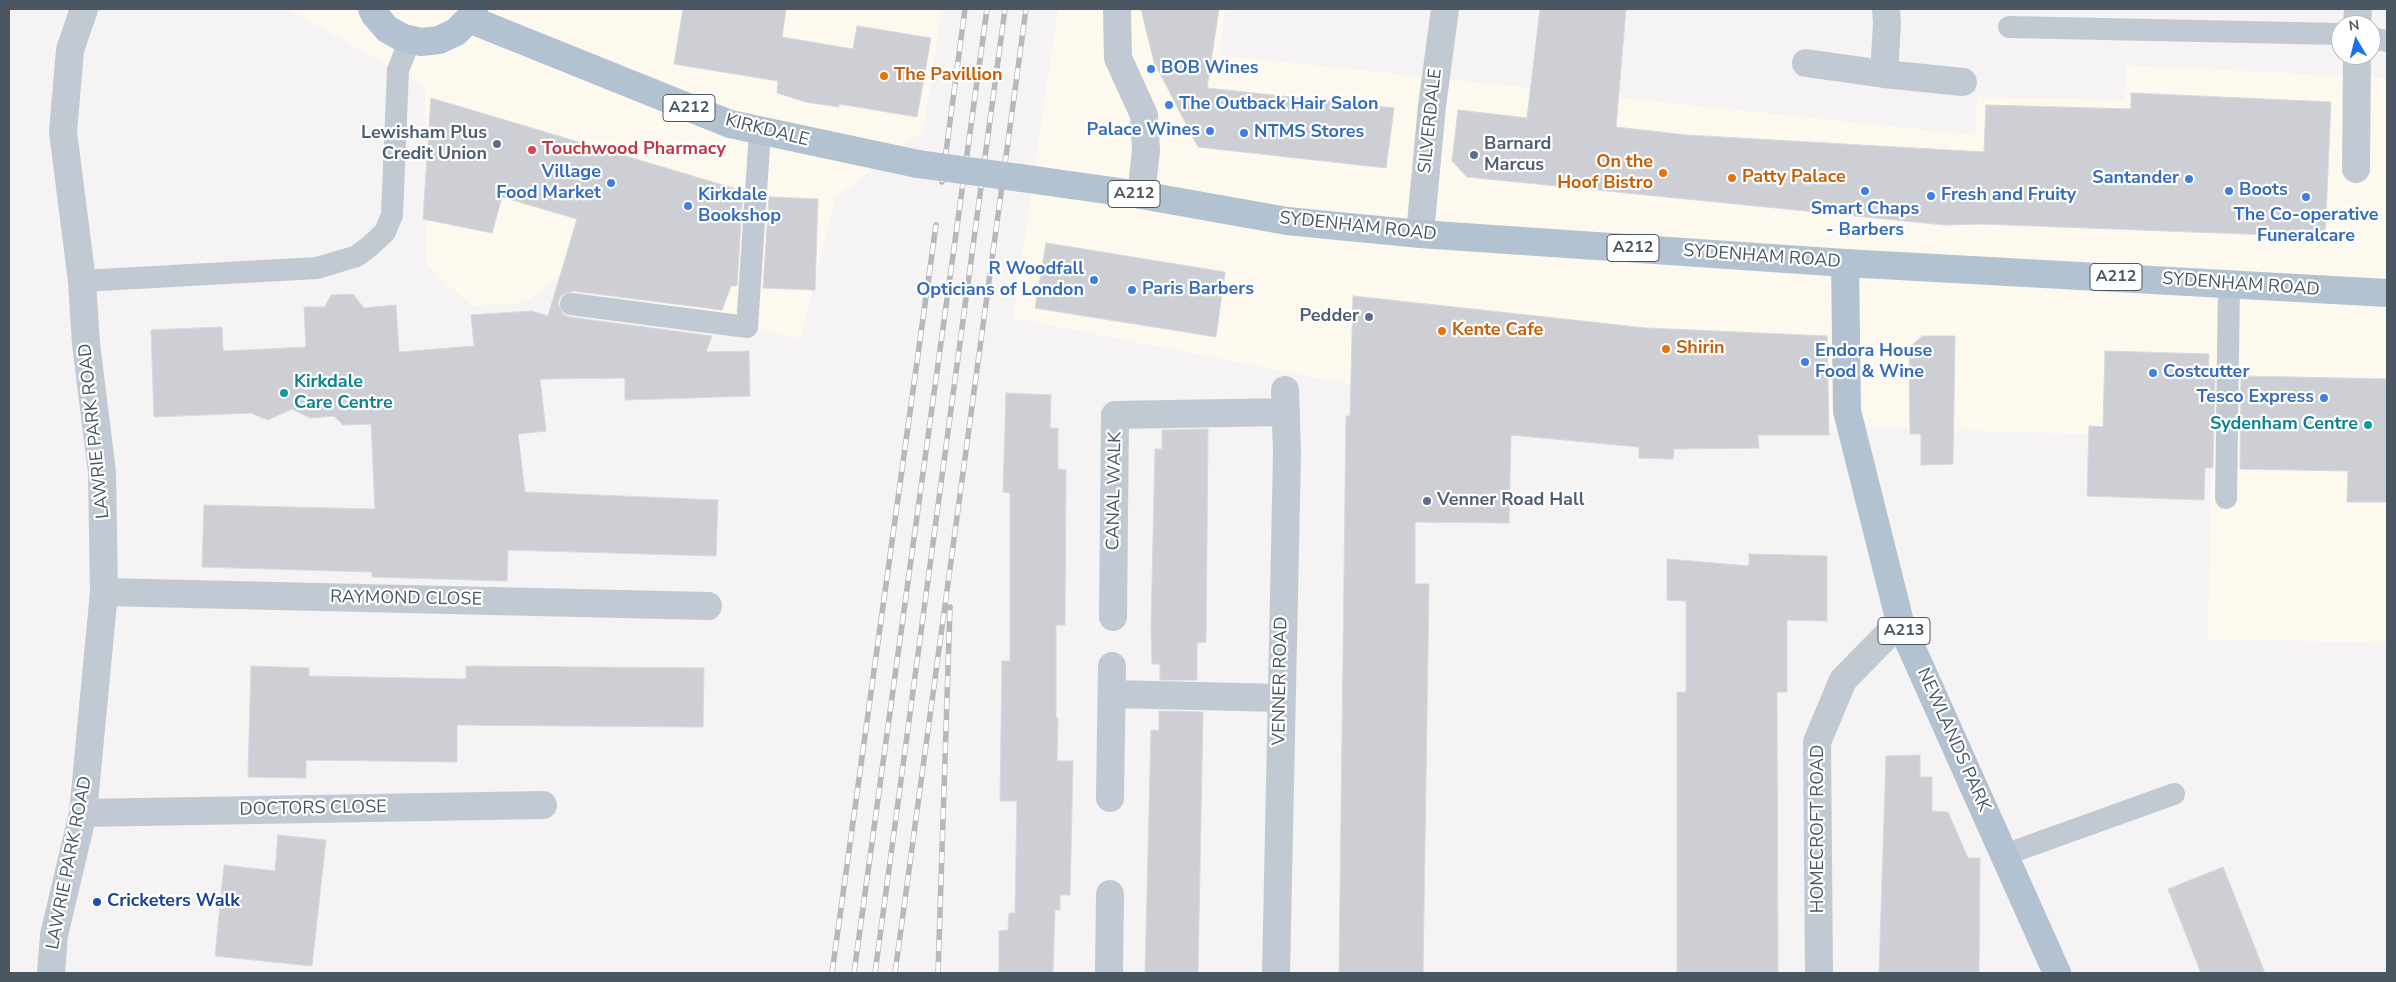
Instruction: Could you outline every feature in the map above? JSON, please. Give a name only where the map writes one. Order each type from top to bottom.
[{"type":"main road","name":"A212","points":[[372,9],[387,29],[403,38],[421,42],[439,40],[456,32],[472,14]]},
{"type":"main road","name":"KIRKDALE","points":[[472,14],[730,124],[760,132],[918,164],[1021,178]]},
{"type":"main road","name":"SYDENHAM ROAD","points":[[1021,178],[1141,195],[1287,221],[1420,234],[1845,263],[2387,293]]},
{"type":"main road","name":"NEWLANDS PARK","points":[[1845,263],[1847,411],[1900,622],[2057,973]]},
{"type":"street","name":"LAWRIE PARK ROAD","points":[[51,973],[54,934],[83,813],[104,592],[102,472],[86,344],[82,281],[63,132],[70,50],[84,9]]},
{"type":"street","points":[[1117,9],[1118,58],[1144,115],[1146,151],[1141,195]]},
{"type":"street","name":"SILVERDALE","points":[[1420,234],[1432,106],[1445,9]]},
{"type":"street","points":[[1884,74],[1886,9]]},
{"type":"street","points":[[1806,63],[1884,74],[1963,82]]},
{"type":"street","points":[[2356,169],[2357,65]]},
{"type":"street","name":"CANAL WALK","points":[[1114,617],[1115,415],[1228,411],[1286,401]]},
{"type":"street","name":"VENNER ROAD","points":[[1276,973],[1286,401]]},
{"type":"street","name":"RAYMOND CLOSE","points":[[104,592],[708,606]]},
{"type":"street","name":"HOMECROFT ROAD","points":[[1819,973],[1817,742],[1843,680],[1900,622]]},
{"type":"street","points":[[1110,798],[1112,666]]},
{"type":"street","points":[[1112,694],[1280,698]]},
{"type":"street","name":"DOCTORS CLOSE","points":[[83,813],[543,805]]},
{"type":"street","points":[[1109,973],[1110,894]]},
{"type":"lane","points":[[2009,27],[2331,34]]},
{"type":"lane","points":[[82,281],[316,268],[357,256],[385,232],[392,214],[398,70],[410,40]]},
{"type":"lane","points":[[571,304],[747,327],[760,132]]},
{"type":"lane","points":[[2226,498],[2229,285]]},
{"type":"lane","points":[[2004,855],[2174,794]]},
{"type":"shaded area","points":[[287,9],[942,9],[923,130],[835,198],[800,340],[635,299],[560,277],[524,303],[471,306],[427,264],[425,86]]},
{"type":"shaded area","points":[[1058,9],[1225,9],[1219,55],[1975,135],[1977,97],[2124,99],[2127,65],[2387,78],[2387,643],[2208,639],[2212,438],[1514,417],[1013,318]]},
{"type":"building","points":[[683,9],[786,9],[782,37],[853,49],[857,26],[931,38],[917,117],[839,104],[839,107],[806,102],[777,93],[778,81],[674,64]]},
{"type":"building","points":[[1141,9],[1219,9],[1207,88],[1394,108],[1386,168],[1198,147],[1154,62]]},
{"type":"building","points":[[1540,9],[1626,9],[1616,127],[1686,135],[1984,152],[1986,105],[2131,109],[2131,93],[2331,102],[2325,237],[1982,224],[1945,225],[1467,177],[1452,161],[1458,110],[1527,118]]},
{"type":"building","points":[[431,98],[743,191],[737,286],[731,286],[722,310],[573,291],[561,296],[558,303],[563,314],[569,317],[712,336],[706,352],[749,351],[750,396],[625,400],[625,378],[540,379],[546,431],[518,434],[525,492],[718,500],[716,556],[508,550],[507,581],[372,577],[372,572],[202,567],[204,505],[375,509],[371,424],[343,425],[334,416],[310,418],[292,409],[268,420],[251,413],[154,417],[151,330],[222,327],[223,351],[306,347],[304,307],[325,307],[331,295],[353,294],[364,308],[396,305],[399,352],[474,346],[471,315],[532,311],[548,316],[577,219],[502,197],[492,233],[423,219]]},
{"type":"building","points":[[769,197],[818,199],[815,290],[763,288]]},
{"type":"building","points":[[1046,243],[1225,272],[1216,337],[1035,308]]},
{"type":"building","points":[[1353,296],[1646,328],[1827,336],[1829,435],[1758,435],[1759,448],[1674,449],[1673,459],[1639,458],[1639,447],[1511,435],[1509,523],[1415,522],[1415,584],[1429,584],[1423,973],[1339,973],[1346,416],[1350,416]]},
{"type":"building","points":[[1922,336],[1955,336],[1953,464],[1921,465],[1921,434],[1910,434],[1909,348]]},
{"type":"building","points":[[2105,351],[2209,354],[2208,375],[2215,376],[2213,468],[2205,468],[2204,500],[2087,496],[2089,426],[2103,427]]},
{"type":"building","points":[[2241,376],[2387,379],[2387,502],[2347,502],[2348,471],[2240,469]]},
{"type":"building","points":[[1006,393],[1051,395],[1050,428],[1058,428],[1058,469],[1066,470],[1065,625],[1056,625],[1056,718],[1058,718],[1057,761],[1073,761],[1070,895],[1060,895],[1060,910],[1055,910],[1053,972],[1043,973],[999,973],[999,931],[1008,930],[1009,913],[1015,913],[1017,801],[1000,801],[1002,661],[1010,661],[1010,493],[1003,492]]},
{"type":"building","points":[[1208,429],[1206,642],[1197,643],[1197,680],[1160,680],[1160,664],[1152,664],[1151,627],[1155,449],[1162,449],[1162,430]]},
{"type":"building","points":[[1749,554],[1827,556],[1827,621],[1787,620],[1787,692],[1777,692],[1778,973],[1677,973],[1677,692],[1686,692],[1686,601],[1667,600],[1667,559],[1749,566]]},
{"type":"building","points":[[251,666],[309,668],[309,676],[466,679],[466,666],[704,668],[703,727],[457,725],[457,762],[306,760],[306,778],[248,777]]},
{"type":"building","points":[[1159,711],[1203,712],[1198,972],[1145,973],[1151,730],[1159,731]]},
{"type":"building","points":[[1920,755],[1920,777],[1932,777],[1932,811],[1948,812],[1968,858],[1980,858],[1979,973],[1879,973],[1886,756]]},
{"type":"building","points":[[278,835],[326,840],[312,966],[215,956],[224,865],[275,871]]},
{"type":"building","points":[[2223,867],[2265,973],[2201,973],[2168,889]]},
{"type":"railway","points":[[942,182],[965,9]]},
{"type":"railway","points":[[854,973],[987,9]]},
{"type":"railway","points":[[875,973],[1005,9]]},
{"type":"railway","points":[[895,973],[1026,9]]},
{"type":"railway","points":[[832,973],[936,225]]},
{"type":"railway","points":[[938,973],[950,607]]},
{"type":"place","name":"BOB Wines","points":[[1151,69]]},
{"type":"place","name":"The Pavillion","points":[[884,76]]},
{"type":"place","name":"The Outback Hair Salon","points":[[1169,105]]},
{"type":"place","name":"Palace Wines","points":[[1210,131]]},
{"type":"place","name":"NTMS Stores","points":[[1244,133]]},
{"type":"place","name":"Lewisham Plus Credit Union","points":[[497,144]]},
{"type":"place","name":"Touchwood Pharmacy","points":[[532,150]]},
{"type":"place","name":"Barnard Marcus","points":[[1474,155]]},
{"type":"place","name":"On the Hoof Bistro","points":[[1663,173]]},
{"type":"place","name":"Patty Palace","points":[[1732,178]]},
{"type":"place","name":"Santander","points":[[2189,179]]},
{"type":"place","name":"Village Food Market","points":[[611,183]]},
{"type":"place","name":"Smart Chaps - Barbers","points":[[1865,191]]},
{"type":"place","name":"Boots","points":[[2229,191]]},
{"type":"place","name":"Fresh and Fruity","points":[[1931,196]]},
{"type":"place","name":"The Co-operative Funeralcare","points":[[2306,197]]},
{"type":"place","name":"Kirkdale Bookshop","points":[[688,206]]},
{"type":"place","name":"R Woodfall Opticians of London","points":[[1094,280]]},
{"type":"place","name":"Paris Barbers","points":[[1132,290]]},
{"type":"place","name":"Pedder","points":[[1369,317]]},
{"type":"place","name":"Kente Cafe","points":[[1442,331]]},
{"type":"place","name":"Shirin","points":[[1666,349]]},
{"type":"place","name":"Endora House Food & Wine","points":[[1805,362]]},
{"type":"place","name":"Costcutter","points":[[2153,373]]},
{"type":"place","name":"Kirkdale Care Centre","points":[[284,393]]},
{"type":"place","name":"Tesco Express","points":[[2324,398]]},
{"type":"place","name":"Sydenham Centre","points":[[2368,425]]},
{"type":"place","name":"Venner Road Hall","points":[[1427,501]]},
{"type":"place","name":"Cricketers Walk","points":[[97,902]]}]
